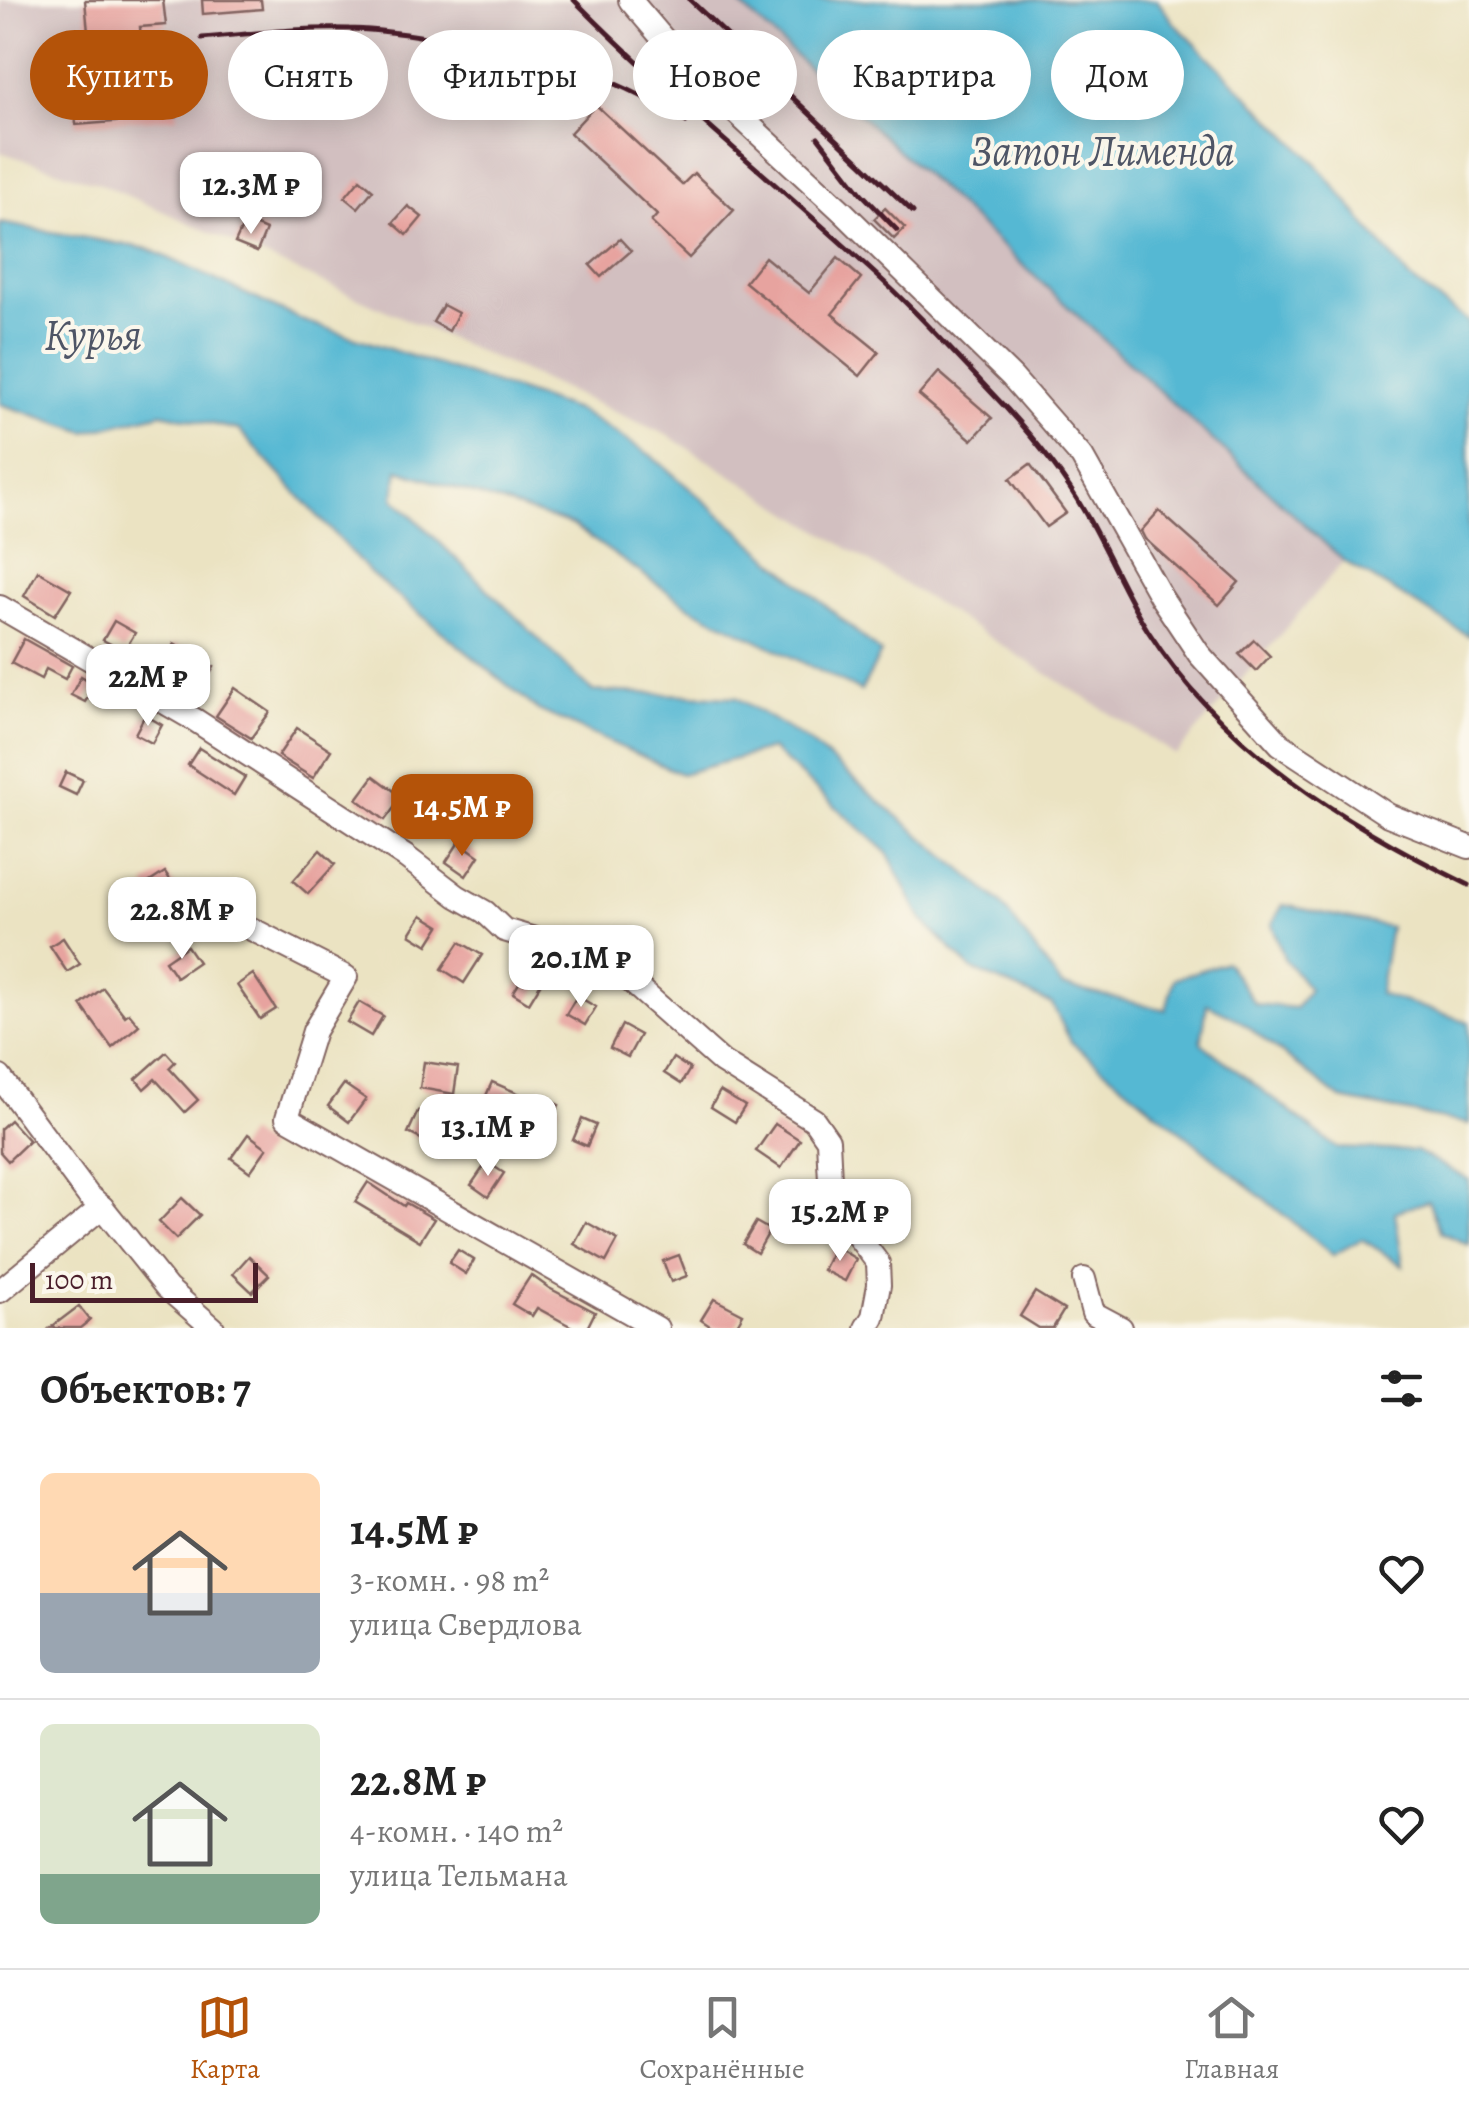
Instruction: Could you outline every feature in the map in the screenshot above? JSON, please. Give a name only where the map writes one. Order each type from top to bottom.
[{"type":"street","points":[[630,0],[687,67],[1012,378],[1070,444],[1101,489],[1161,598],[1199,654],[1280,744],[1388,815],[1469,847]]},
{"type":"street","points":[[0,607],[195,720],[406,857],[485,912],[504,930],[566,949],[626,977],[722,1062],[814,1120],[828,1140],[831,1201],[878,1263],[873,1317],[866,1328]]},
{"type":"street","points":[[204,904],[346,977],[314,1031],[287,1118],[657,1328]]},
{"type":"street","points":[[0,1077],[88,1194],[167,1288],[213,1328]]},
{"type":"street","points":[[0,1291],[102,1207]]},
{"type":"street","points":[[1084,1279],[1093,1313],[1121,1328]]},
{"type":"shaded area","points":[[0,0],[735,0],[768,30],[633,30],[633,120],[797,120],[797,57],[817,76],[817,120],[865,120],[1344,561],[1176,755],[669,436],[101,184],[0,152]]},
{"type":"water","name":"Затон Лименда","points":[[735,0],[1157,0],[1181,30],[1051,30],[1051,120],[1184,120],[1184,33],[1315,162],[1410,279],[1469,322],[1469,636],[1344,561],[865,120],[1031,120],[1031,30],[817,30],[817,76],[797,57],[797,30],[768,30]]},
{"type":"water","name":"Курья","points":[[0,223],[149,249],[304,321],[579,411],[652,456],[881,653],[861,691],[690,607],[572,525],[398,470],[394,498],[592,691],[736,697],[808,741],[1000,902],[1062,986],[1166,1010],[1174,979],[1226,962],[1255,1004],[1296,1008],[1309,989],[1284,958],[1272,924],[1283,905],[1390,927],[1379,994],[1469,1022],[1469,1124],[1341,1099],[1239,1020],[1207,1004],[1201,1043],[1337,1148],[1416,1151],[1469,1180],[1469,1245],[1441,1232],[1428,1201],[1395,1212],[1403,1266],[1362,1239],[1333,1255],[1071,1042],[1052,1004],[971,969],[922,920],[887,852],[771,749],[681,774],[538,710],[371,574],[239,430],[162,413],[86,432],[0,404]]},
{"type":"building","points":[[85,0],[163,0],[166,25],[140,30],[88,30]]},
{"type":"building","points":[[202,0],[261,0],[262,9],[203,14]]},
{"type":"building","points":[[76,120],[139,120],[76,125]]},
{"type":"building","points":[[582,120],[612,120],[682,185],[694,173],[734,210],[689,258],[651,222],[657,215],[570,133]]},
{"type":"building","points":[[360,179],[373,190],[358,208],[345,197]]},
{"type":"building","points":[[408,206],[422,217],[407,235],[393,223]]},
{"type":"building","points":[[885,208],[905,228],[894,239],[874,219]]},
{"type":"building","points":[[245,221],[266,230],[257,252],[235,243]]},
{"type":"building","points":[[620,239],[631,251],[601,277],[590,265]]},
{"type":"building","points":[[765,257],[809,293],[838,258],[861,278],[832,314],[879,352],[860,376],[745,282]]},
{"type":"building","points":[[443,305],[458,313],[449,331],[433,322]]},
{"type":"building","points":[[939,372],[992,418],[972,440],[919,395]]},
{"type":"building","points":[[1030,464],[1066,513],[1046,527],[1010,479]]},
{"type":"building","points":[[1159,511],[1239,582],[1219,605],[1145,539],[1141,531]]},
{"type":"building","points":[[38,571],[71,590],[55,615],[24,596]]},
{"type":"building","points":[[114,621],[135,633],[124,651],[103,640]]},
{"type":"building","points":[[24,639],[72,666],[65,679],[46,669],[41,679],[11,663]]},
{"type":"building","points":[[1254,640],[1270,656],[1256,671],[1239,654]]},
{"type":"building","points":[[174,644],[214,667],[205,683],[185,671],[177,685],[157,673]]},
{"type":"building","points":[[81,676],[96,685],[85,702],[71,695]]},
{"type":"building","points":[[235,688],[270,712],[251,738],[216,716]]},
{"type":"building","points":[[145,715],[162,725],[152,743],[135,734]]},
{"type":"building","points":[[297,728],[331,750],[313,778],[278,756]]},
{"type":"building","points":[[199,748],[245,777],[234,795],[188,765]]},
{"type":"building","points":[[66,772],[83,780],[76,795],[59,787]]},
{"type":"building","points":[[374,776],[402,797],[385,820],[357,799]]},
{"type":"building","points":[[459,842],[479,856],[466,876],[446,862]]},
{"type":"building","points":[[320,850],[335,864],[308,894],[293,881]]},
{"type":"building","points":[[165,872],[184,900],[165,913],[145,885]]},
{"type":"building","points":[[422,915],[440,926],[428,945],[410,934]]},
{"type":"building","points":[[63,938],[80,964],[67,972],[50,946]]},
{"type":"building","points":[[460,942],[482,955],[464,983],[442,969]]},
{"type":"building","points":[[187,946],[198,962],[176,977],[165,961]]},
{"type":"building","points":[[527,970],[543,980],[529,1003],[513,993]]},
{"type":"building","points":[[253,974],[276,1009],[260,1019],[237,985]]},
{"type":"building","points":[[103,988],[125,1016],[129,1013],[139,1025],[112,1048],[81,1005]]},
{"type":"building","points":[[577,996],[596,1007],[585,1025],[566,1014]]},
{"type":"building","points":[[359,1002],[383,1016],[371,1036],[347,1022]]},
{"type":"building","points":[[622,1025],[640,1035],[628,1057],[610,1048]]},
{"type":"building","points":[[166,1052],[175,1062],[169,1068],[198,1100],[185,1112],[155,1079],[144,1089],[136,1079]]},
{"type":"building","points":[[673,1058],[690,1069],[681,1084],[664,1073]]},
{"type":"building","points":[[424,1062],[458,1067],[454,1094],[420,1088]]},
{"type":"building","points":[[492,1082],[543,1104],[545,1098],[559,1105],[539,1146],[526,1140],[532,1127],[482,1105]]},
{"type":"building","points":[[344,1084],[366,1099],[349,1122],[328,1106]]},
{"type":"building","points":[[720,1091],[745,1106],[735,1122],[711,1107]]},
{"type":"building","points":[[418,1111],[450,1125],[440,1148],[408,1133]]},
{"type":"building","points":[[582,1119],[596,1125],[587,1146],[573,1140]]},
{"type":"building","points":[[10,1120],[29,1141],[8,1161],[0,1152],[0,1129]]},
{"type":"building","points":[[775,1124],[800,1140],[781,1168],[756,1151]]},
{"type":"building","points":[[248,1134],[267,1148],[250,1172],[231,1158]]},
{"type":"building","points":[[487,1162],[504,1173],[488,1197],[471,1185]]},
{"type":"building","points":[[368,1182],[404,1206],[406,1203],[434,1219],[420,1241],[355,1202]]},
{"type":"building","points":[[182,1198],[200,1215],[176,1239],[159,1222]]},
{"type":"building","points":[[586,1222],[618,1240],[606,1262],[574,1244]]},
{"type":"building","points":[[756,1222],[770,1230],[757,1253],[743,1244]]},
{"type":"building","points":[[835,1246],[856,1259],[845,1281],[823,1270]]},
{"type":"building","points":[[458,1250],[474,1260],[466,1274],[449,1263]]},
{"type":"building","points":[[679,1255],[687,1276],[671,1282],[663,1261]]},
{"type":"building","points":[[249,1256],[269,1275],[252,1292],[233,1274]]},
{"type":"building","points":[[531,1275],[595,1312],[587,1328],[574,1328],[537,1308],[532,1316],[512,1304]]},
{"type":"building","points":[[1035,1292],[1064,1310],[1053,1328],[1039,1328],[1020,1316]]},
{"type":"building","points":[[714,1299],[743,1314],[735,1328],[713,1328],[701,1320]]},
{"type":"building","points":[[79,1306],[90,1320],[80,1328],[50,1328]]},
{"type":"railway","points":[[574,0],[683,103],[888,285],[1007,409],[1076,497],[1148,631],[1212,712],[1290,780],[1333,809],[1469,885]]},
{"type":"railway","points":[[690,0],[913,212]]},
{"type":"railway","points":[[208,37],[331,29],[468,43],[533,56],[595,75],[686,122]]},
{"type":"railway","points":[[818,137],[861,193],[897,230]]}]
